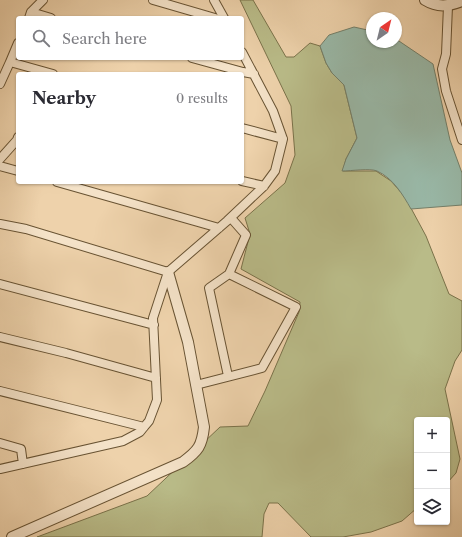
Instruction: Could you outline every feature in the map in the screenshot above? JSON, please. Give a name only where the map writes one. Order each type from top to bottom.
[{"type":"street","points":[[30,15],[43,0]]},
{"type":"street","points":[[154,0],[208,16]]},
{"type":"street","points":[[214,0],[223,16]]},
{"type":"street","points":[[425,0],[431,4],[448,6],[462,1]]},
{"type":"street","points":[[448,6],[446,54],[442,69],[446,92],[462,140]]},
{"type":"street","points":[[0,84],[16,48]]},
{"type":"street","points":[[0,469],[123,441],[140,432],[149,421],[157,400],[153,318],[168,272],[231,218],[264,186],[275,171],[283,139],[273,111],[244,56]]},
{"type":"street","points":[[199,60],[243,72]]},
{"type":"street","points":[[10,62],[46,72]]},
{"type":"street","points":[[244,72],[254,74]]},
{"type":"street","points":[[244,129],[283,139]]},
{"type":"street","points":[[0,159],[16,141]]},
{"type":"street","points":[[0,166],[16,170]]},
{"type":"street","points":[[244,181],[264,186]]},
{"type":"street","points":[[64,184],[219,228]]},
{"type":"street","points":[[228,376],[209,288],[229,274],[246,236],[231,218]]},
{"type":"street","points":[[0,224],[26,229],[168,272]]},
{"type":"street","points":[[12,537],[183,462],[195,453],[202,441],[204,427],[188,342],[168,272]]},
{"type":"street","points":[[196,385],[262,368],[296,307],[229,274]]},
{"type":"street","points":[[0,284],[154,325]]},
{"type":"street","points":[[0,337],[66,353],[156,378]]},
{"type":"street","points":[[0,391],[144,427]]},
{"type":"street","points":[[0,443],[21,449],[23,464]]},
{"type":"green space","points":[[240,0],[253,0],[286,57],[294,57],[310,43],[320,46],[326,63],[332,73],[344,85],[357,138],[346,159],[343,171],[376,171],[391,181],[405,197],[426,236],[449,294],[462,301],[462,350],[455,361],[445,389],[460,459],[456,473],[450,480],[450,417],[414,417],[414,511],[402,521],[371,532],[343,537],[311,537],[278,503],[269,503],[264,514],[262,537],[37,537],[147,496],[220,427],[248,426],[265,391],[299,312],[300,302],[241,269],[250,234],[245,218],[285,183],[295,155],[291,106]]},
{"type":"shaded area","points":[[354,27],[366,30],[366,48],[402,48],[402,43],[433,64],[450,140],[462,173],[462,205],[411,209],[393,182],[383,174],[374,170],[342,171],[346,159],[357,138],[344,85],[332,73],[326,63],[320,46],[329,35]]}]
